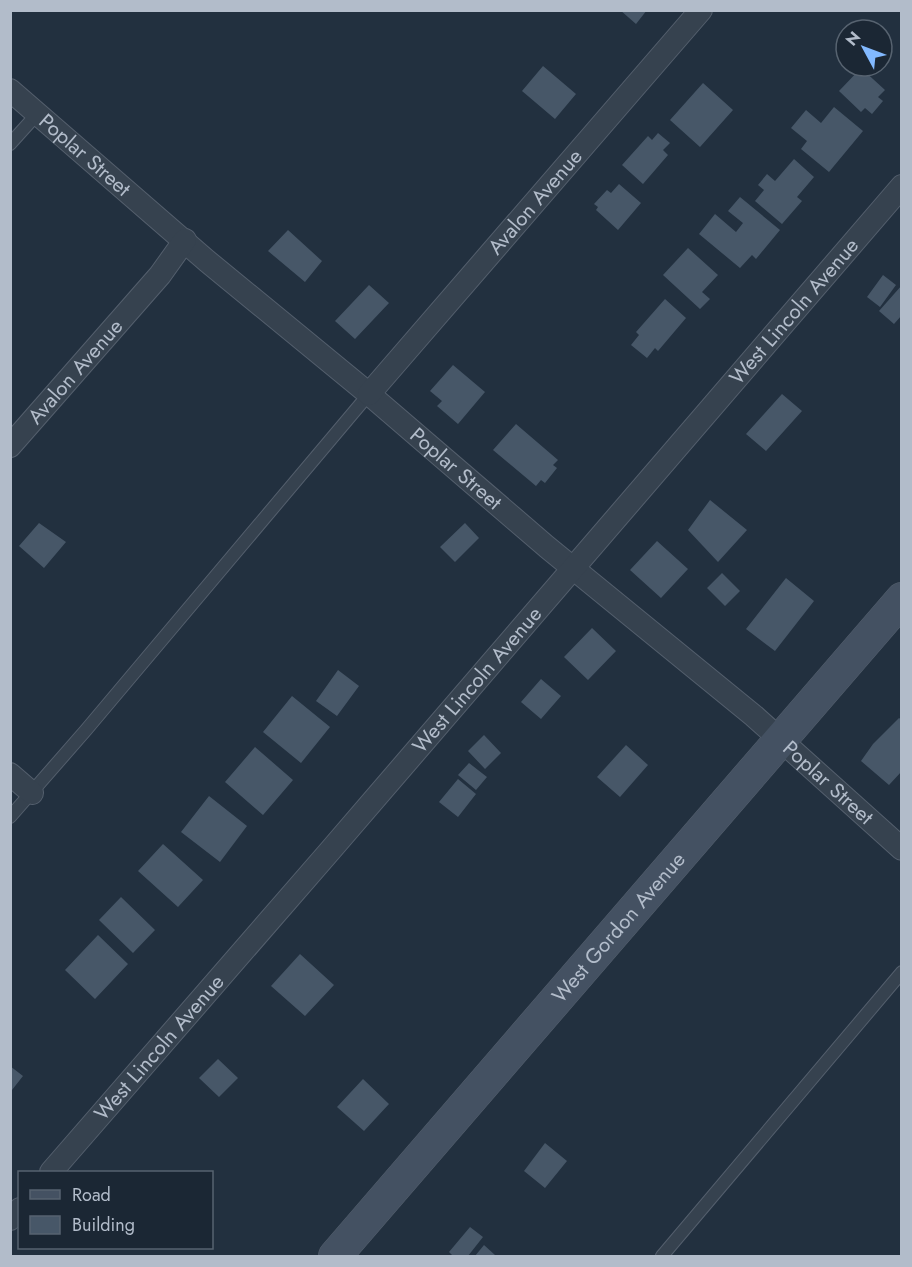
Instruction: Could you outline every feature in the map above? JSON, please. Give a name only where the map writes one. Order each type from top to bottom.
[{"type":"street","name":"Avalon Avenue","points":[[369,394],[701,10]]},
{"type":"street","name":"Poplar Street","points":[[10,90],[207,261],[781,740],[902,849]]},
{"type":"street","name":"West Lincoln Avenue","points":[[53,1171],[902,186]]},
{"type":"street","name":"Avalon Avenue","points":[[10,446],[160,275],[185,240]]},
{"type":"street","name":"West Gordon Avenue","points":[[339,1255],[902,599]]},
{"type":"street","points":[[10,774],[32,793]]},
{"type":"lane","points":[[10,144],[38,113]]},
{"type":"lane","points":[[10,817],[369,394]]},
{"type":"lane","points":[[662,1257],[902,972]]},
{"type":"building","points":[[620,10],[647,10],[636,24]]},
{"type":"building","points":[[543,66],[576,94],[555,119],[522,91]]},
{"type":"building","points":[[851,78],[872,78],[885,90],[878,97],[883,101],[872,114],[865,108],[861,112],[839,91]]},
{"type":"building","points":[[703,83],[733,110],[700,147],[670,120]]},
{"type":"building","points":[[834,107],[863,131],[829,172],[801,149],[807,141],[791,128],[806,110],[821,123]]},
{"type":"building","points":[[658,133],[670,143],[663,150],[668,155],[643,184],[622,165],[648,136],[652,140]]},
{"type":"building","points":[[794,159],[814,177],[797,197],[802,201],[782,224],[755,201],[764,190],[758,185],[767,174],[775,181]]},
{"type":"building","points":[[619,184],[641,203],[618,230],[596,210],[598,207],[594,204],[607,190],[611,193]]},
{"type":"building","points":[[740,197],[780,230],[756,259],[752,255],[740,268],[699,234],[715,214],[736,232],[743,223],[728,211]]},
{"type":"building","points":[[288,230],[322,261],[305,282],[268,251]]},
{"type":"building","points":[[688,248],[718,275],[702,292],[710,299],[700,309],[663,275]]},
{"type":"building","points":[[883,275],[896,285],[880,307],[867,297]]},
{"type":"building","points":[[369,285],[389,303],[355,339],[335,321]]},
{"type":"building","points":[[902,285],[902,315],[894,324],[879,311]]},
{"type":"building","points":[[665,299],[686,318],[658,351],[655,348],[647,358],[631,345],[639,335],[636,332]]},
{"type":"building","points":[[453,365],[485,392],[458,424],[437,406],[442,401],[430,391]]},
{"type":"building","points":[[782,394],[802,411],[766,451],[746,434]]},
{"type":"building","points":[[516,424],[558,460],[553,465],[557,468],[545,483],[541,480],[536,486],[493,450]]},
{"type":"building","points":[[710,500],[747,530],[718,562],[688,530]]},
{"type":"building","points":[[39,523],[66,542],[44,568],[19,546]]},
{"type":"building","points":[[465,523],[479,538],[455,562],[440,547]]},
{"type":"building","points":[[657,541],[688,569],[661,598],[630,570]]},
{"type":"building","points":[[722,573],[740,591],[725,606],[707,588]]},
{"type":"building","points":[[786,578],[814,601],[775,651],[746,629]]},
{"type":"building","points":[[592,628],[616,651],[588,680],[564,657]]},
{"type":"building","points":[[338,670],[359,686],[337,716],[316,701]]},
{"type":"building","points":[[541,679],[561,696],[541,719],[521,702]]},
{"type":"building","points":[[292,696],[330,727],[301,763],[263,732]]},
{"type":"building","points":[[899,718],[902,720],[902,771],[889,785],[861,761],[873,744]]},
{"type":"building","points":[[484,735],[501,753],[485,769],[468,751]]},
{"type":"building","points":[[626,745],[648,765],[620,797],[597,777]]},
{"type":"building","points":[[255,747],[293,780],[263,815],[225,782]]},
{"type":"building","points":[[469,763],[487,777],[476,790],[458,775]]},
{"type":"building","points":[[458,779],[476,794],[458,817],[439,802]]},
{"type":"building","points":[[209,796],[247,826],[220,862],[181,832]]},
{"type":"building","points":[[163,844],[203,880],[178,907],[138,871]]},
{"type":"building","points":[[121,897],[155,930],[133,953],[99,920]]},
{"type":"building","points":[[98,935],[128,964],[95,999],[65,970]]},
{"type":"building","points":[[300,954],[334,985],[305,1016],[271,986]]},
{"type":"building","points":[[218,1059],[238,1078],[219,1097],[199,1078]]},
{"type":"building","points":[[10,1066],[23,1076],[12,1090],[10,1088]]},
{"type":"building","points":[[363,1079],[389,1104],[364,1131],[337,1107]]},
{"type":"building","points":[[545,1143],[567,1161],[545,1188],[524,1171]]},
{"type":"building","points":[[470,1227],[483,1237],[468,1256],[453,1256],[449,1252]]},
{"type":"building","points":[[484,1245],[495,1255],[494,1256],[475,1256]]}]
